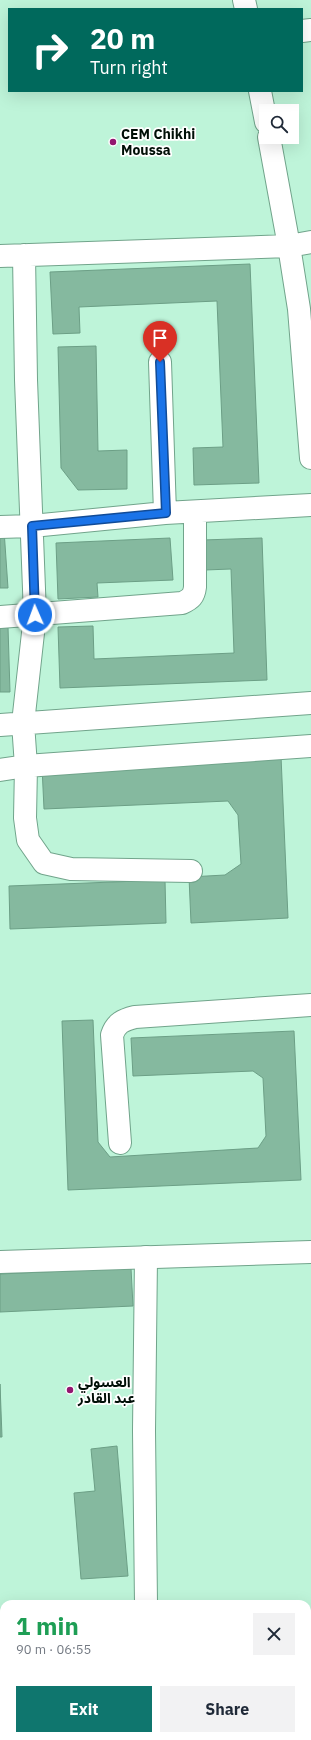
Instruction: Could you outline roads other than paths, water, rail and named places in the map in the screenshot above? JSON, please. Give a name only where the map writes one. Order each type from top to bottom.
[{"type":"street","points":[[260,92],[263,104]]},
{"type":"street","points":[[270,144],[289,246],[298,308],[308,405],[311,458]]},
{"type":"street","points":[[0,256],[289,246],[311,242]]},
{"type":"street","points":[[24,255],[26,380],[35,615],[23,723],[26,766],[25,818],[28,840],[44,863],[71,869],[191,871]]},
{"type":"street","points":[[160,362],[166,513]]},
{"type":"street","points":[[0,527],[32,526],[166,513],[311,505]]},
{"type":"street","points":[[0,616],[35,615],[182,603],[190,599],[194,594],[195,587],[196,512]]},
{"type":"street","points":[[0,725],[311,703]]},
{"type":"street","points":[[0,770],[26,766],[311,746]]},
{"type":"street","points":[[120,1143],[112,1035],[115,1026],[125,1019],[135,1017],[311,1005]]},
{"type":"street","points":[[0,1262],[311,1252]]},
{"type":"street","points":[[146,1257],[144,1431],[146,1600]]},
{"type":"place","name":"CEM Chikhi Moussa","points":[[113,142]]},
{"type":"place","name":"العسولي عبد القادر","points":[[70,1390]]}]
